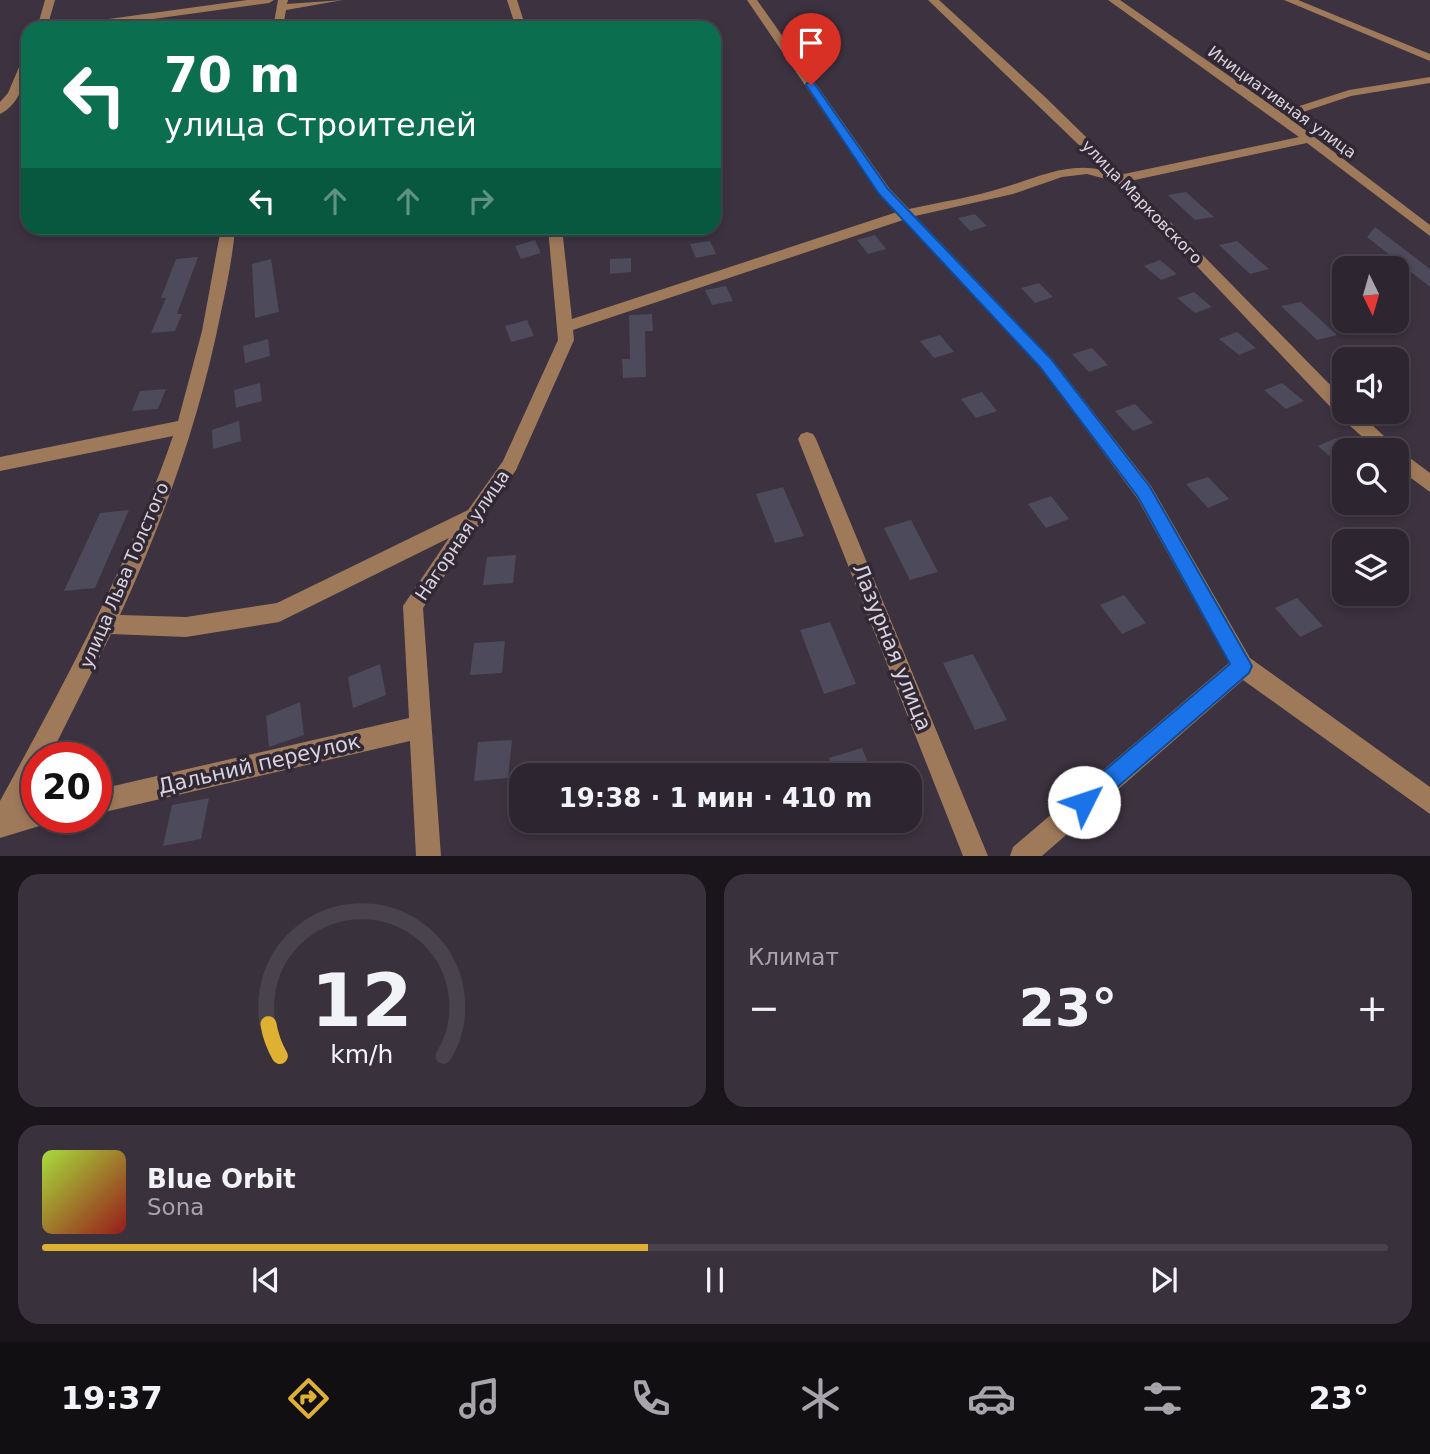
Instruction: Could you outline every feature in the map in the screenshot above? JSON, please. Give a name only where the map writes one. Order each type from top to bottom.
[{"type":"street","points":[[44,21],[50,0]]},
{"type":"street","points":[[116,21],[269,0]]},
{"type":"street","points":[[283,4],[338,0]]},
{"type":"street","points":[[512,0],[519,21]]},
{"type":"street","points":[[752,0],[884,191],[1046,363],[1144,492],[1242,666],[1430,802]]},
{"type":"street","name":"улица Марковского","points":[[933,0],[994,53],[1120,178],[1332,399]]},
{"type":"street","name":"Инициативная улица","points":[[1113,0],[1279,116],[1430,232]]},
{"type":"street","points":[[1289,0],[1430,58]]},
{"type":"street","points":[[0,110],[13,94],[21,76]]},
{"type":"street","points":[[1279,116],[1349,93],[1430,80]]},
{"type":"street","points":[[565,327],[906,214],[1008,191],[1060,173],[1087,170],[1120,178],[1309,139]]},
{"type":"street","name":"улица Льва Толстого","points":[[0,824],[85,668],[159,500],[199,374],[221,279],[227,235]]},
{"type":"street","name":"Нагорная улица","points":[[429,856],[413,606],[510,465],[566,340],[556,235]]},
{"type":"street","name":"улица Марковского","points":[[1359,424],[1376,438]]},
{"type":"street","points":[[0,464],[182,427]]},
{"type":"street","name":"Лазурная улица","points":[[807,439],[976,856]]},
{"type":"street","points":[[1409,467],[1430,484]]},
{"type":"street","points":[[104,624],[186,627],[279,612],[475,516]]},
{"type":"street","points":[[1022,856],[1242,666]]},
{"type":"street","name":"Дальний переулок","points":[[112,798],[421,727]]},
{"type":"street","points":[[0,824],[21,819]]},
{"type":"building","points":[[1186,192],[1214,217],[1195,220],[1168,195]]},
{"type":"building","points":[[975,214],[987,226],[970,231],[958,218]]},
{"type":"building","points":[[1375,227],[1430,269],[1430,287],[1409,270],[1409,256],[1391,256],[1367,237]]},
{"type":"building","points":[[875,235],[886,249],[868,254],[857,240]]},
{"type":"building","points":[[535,240],[541,253],[521,259],[515,246]]},
{"type":"building","points":[[710,241],[716,254],[696,258],[690,244]]},
{"type":"building","points":[[1237,241],[1269,269],[1250,274],[1219,245]]},
{"type":"building","points":[[198,257],[177,314],[182,314],[175,331],[151,333],[166,298],[161,298],[176,259]]},
{"type":"building","points":[[631,258],[631,272],[610,274],[610,259]]},
{"type":"building","points":[[271,259],[279,312],[255,318],[252,264]]},
{"type":"building","points":[[1160,260],[1177,274],[1161,280],[1144,266]]},
{"type":"building","points":[[1039,283],[1053,297],[1035,303],[1021,288]]},
{"type":"building","points":[[726,286],[733,301],[712,305],[705,290]]},
{"type":"building","points":[[1194,292],[1212,307],[1195,313],[1177,298]]},
{"type":"building","points":[[1301,302],[1337,335],[1317,340],[1281,306]]},
{"type":"building","points":[[652,314],[653,331],[645,331],[646,377],[623,378],[622,359],[630,359],[629,315]]},
{"type":"building","points":[[527,320],[534,336],[511,342],[505,326]]},
{"type":"building","points":[[1237,332],[1256,348],[1239,355],[1219,339]]},
{"type":"building","points":[[940,335],[954,352],[934,358],[920,341]]},
{"type":"building","points":[[268,339],[270,356],[245,363],[243,346]]},
{"type":"building","points":[[1092,348],[1108,365],[1089,372],[1072,354]]},
{"type":"building","points":[[260,383],[262,401],[236,408],[234,390]]},
{"type":"building","points":[[1282,383],[1304,401],[1286,409],[1264,390]]},
{"type":"building","points":[[166,389],[158,409],[132,411],[140,391]]},
{"type":"building","points":[[982,392],[997,411],[976,418],[961,399]]},
{"type":"building","points":[[1135,404],[1153,423],[1133,431],[1115,411]]},
{"type":"building","points":[[239,421],[241,441],[213,449],[212,430]]},
{"type":"building","points":[[1332,440],[1332,458],[1318,446]]},
{"type":"building","points":[[1208,477],[1229,499],[1208,508],[1186,484]]},
{"type":"building","points":[[783,487],[804,536],[775,543],[756,494]]},
{"type":"building","points":[[1051,496],[1069,519],[1046,528],[1028,504]]},
{"type":"building","points":[[129,510],[95,588],[64,591],[100,513]]},
{"type":"building","points":[[911,520],[938,572],[910,580],[884,528]]},
{"type":"building","points":[[516,555],[513,583],[483,585],[487,557]]},
{"type":"building","points":[[1124,595],[1146,623],[1122,634],[1100,605]]},
{"type":"building","points":[[1297,598],[1323,626],[1300,637],[1275,608]]},
{"type":"building","points":[[830,622],[856,684],[824,694],[800,630]]},
{"type":"building","points":[[505,641],[502,673],[470,675],[474,643]]},
{"type":"building","points":[[973,654],[1007,720],[975,730],[943,663]]},
{"type":"building","points":[[380,664],[386,695],[353,708],[348,677]]},
{"type":"building","points":[[300,702],[304,735],[269,747],[266,716]]},
{"type":"building","points":[[512,740],[508,778],[474,781],[478,742]]},
{"type":"building","points":[[862,748],[868,763],[831,763],[829,758]]},
{"type":"building","points":[[209,798],[201,839],[163,846],[172,805]]},
{"type":"route","points":[[811,85],[884,191],[1046,363],[1144,492],[1242,666],[1084,802]]}]
